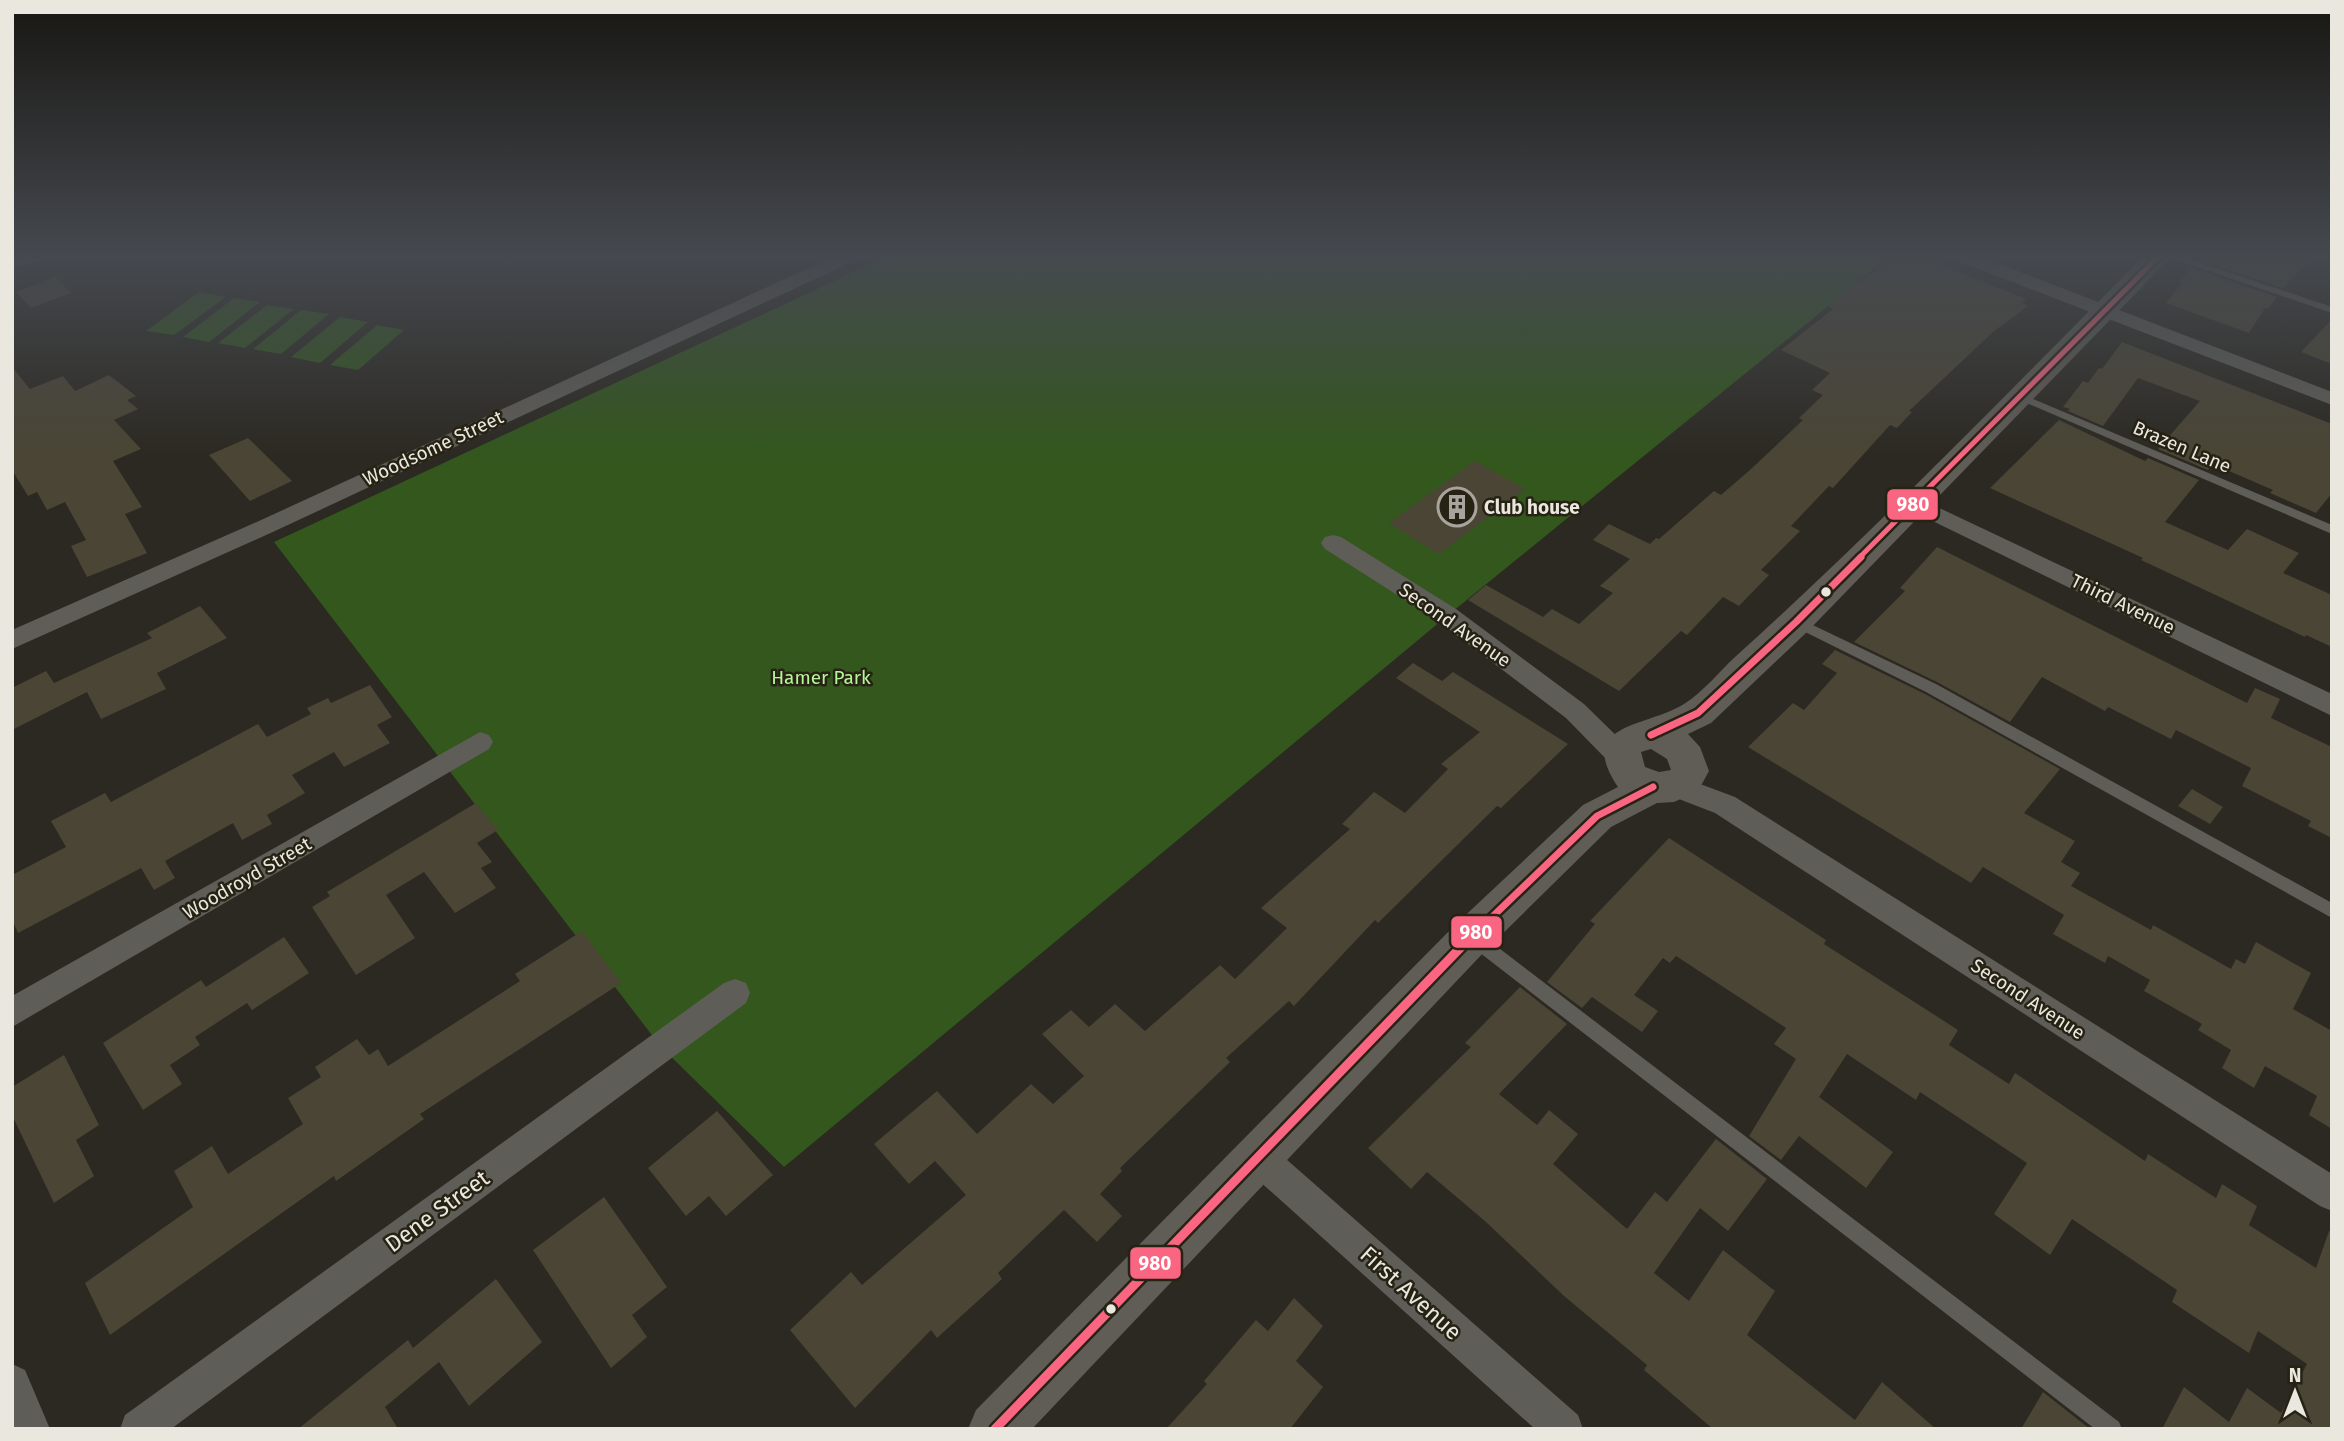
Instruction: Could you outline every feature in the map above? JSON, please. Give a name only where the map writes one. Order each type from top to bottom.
[{"type":"main road","points":[[995,1429],[1471,937],[1655,760],[1698,713],[1796,622],[2094,322]]},
{"type":"street","name":"Woodsome Street","points":[[16,632],[267,527],[705,322]]},
{"type":"street","points":[[2131,322],[2332,399]]},
{"type":"street","name":"Third Avenue","points":[[1914,503],[2332,706]]},
{"type":"street","name":"Second Avenue","points":[[1333,543],[1447,615],[1574,711],[1655,760],[2332,1194]]},
{"type":"street","name":"Woodroyd Street","points":[[12,1013],[480,742]]},
{"type":"street","name":"Dene Street","points":[[139,1429],[735,993]]},
{"type":"street","name":"First Avenue","points":[[1258,1157],[1564,1429]]},
{"type":"street","points":[[12,1382],[31,1429]]},
{"type":"lane","name":"Brazen Lane","points":[[2019,396],[2332,530]]},
{"type":"lane","points":[[1796,622],[1943,694],[2332,911]]},
{"type":"lane","points":[[1471,937],[2112,1429]]},
{"type":"green space","points":[[158,322],[191,322],[174,335],[146,331]]},
{"type":"green space","points":[[202,322],[234,322],[209,342],[183,337]]},
{"type":"green space","points":[[245,322],[277,322],[245,348],[218,343]]},
{"type":"green space","points":[[286,322],[319,322],[281,354],[253,349]]},
{"type":"green space","points":[[334,322],[368,322],[320,363],[291,357]]},
{"type":"green space","name":"Hamer Park","points":[[746,322],[1808,322],[1447,616],[784,1167],[661,1047],[274,542]]},
{"type":"green space","points":[[377,325],[404,330],[358,370],[330,365]]},
{"type":"building","points":[[1816,322],[2006,322],[1909,411],[1912,412],[1897,428],[1890,425],[1833,488],[1829,486],[1791,526],[1800,531],[1761,570],[1769,575],[1739,606],[1723,597],[1687,635],[1681,631],[1619,691],[1468,600],[1486,585],[1543,617],[1552,609],[1579,624],[1613,593],[1600,586],[1630,559],[1593,540],[1609,524],[1650,544],[1656,538],[1659,539],[1714,491],[1721,495],[1750,470],[1803,420],[1799,418],[1823,395],[1812,390],[1830,373],[1781,350]]},
{"type":"building","points":[[2219,322],[2256,322],[2249,333]]},
{"type":"building","points":[[2329,322],[2332,322],[2332,364],[2301,352]]},
{"type":"building","points":[[2122,342],[2332,424],[2332,493],[2316,513],[2270,493],[2273,490],[2213,464],[2208,470],[2158,449],[2200,401],[2138,378],[2103,426],[2063,407],[2083,381],[2088,383],[2099,368],[2102,369]]},
{"type":"building","points":[[12,367],[30,389],[63,376],[75,391],[109,375],[136,396],[127,400],[138,409],[114,420],[141,449],[113,461],[142,507],[125,514],[147,553],[87,577],[71,546],[86,540],[65,502],[47,510],[37,492],[28,496],[12,470]]},
{"type":"building","points":[[2059,420],[2145,461],[2148,458],[2199,480],[2165,522],[2228,550],[2247,529],[2299,553],[2283,573],[2332,595],[2332,647],[2306,635],[2305,637],[2141,560],[2143,558],[1990,488]]},
{"type":"building","points":[[248,438],[292,481],[250,501],[209,455]]},
{"type":"building","name":"Club house","points":[[1475,461],[1525,489],[1439,554],[1389,523]]},
{"type":"building","points":[[1937,547],[2247,703],[2255,688],[2280,699],[2271,718],[2332,747],[2332,838],[2308,826],[2311,821],[2242,786],[2251,768],[2176,730],[2171,739],[2108,707],[2105,711],[2042,677],[2010,722],[1937,682],[1854,642],[1905,591],[1900,588]]},
{"type":"building","points":[[200,606],[227,638],[157,673],[166,689],[101,719],[87,692],[12,730],[12,688],[46,671],[54,683],[152,638],[147,633]]},
{"type":"building","points":[[1835,650],[1925,694],[2060,769],[2024,813],[2075,841],[2061,862],[2080,873],[2071,886],[2151,930],[2153,925],[2231,969],[2236,959],[2245,964],[2256,942],[2311,973],[2293,1009],[2332,1031],[2332,1129],[2309,1115],[2317,1096],[2265,1066],[2254,1088],[2222,1068],[2231,1050],[2198,1030],[2202,1024],[2144,991],[2150,980],[2108,956],[2105,963],[2053,934],[2064,915],[1983,867],[1971,883],[1748,747],[1793,703],[1804,710],[1837,673],[1822,664]]},
{"type":"building","points":[[1413,663],[1442,681],[1453,672],[1568,744],[1501,808],[1497,806],[1378,923],[1375,920],[1294,1006],[1289,1001],[1226,1058],[1230,1062],[1120,1168],[1122,1171],[1100,1194],[1122,1216],[1097,1242],[1064,1210],[998,1273],[1002,1279],[937,1338],[931,1330],[855,1408],[790,1330],[851,1272],[862,1285],[966,1195],[935,1161],[909,1184],[874,1144],[937,1091],[977,1134],[1031,1084],[1053,1104],[1084,1076],[1042,1034],[1071,1010],[1089,1027],[1115,1004],[1145,1031],[1220,965],[1235,979],[1287,928],[1261,908],[1350,829],[1342,824],[1374,792],[1405,813],[1448,769],[1441,764],[1480,732],[1396,678]]},
{"type":"building","points":[[370,685],[392,717],[377,725],[390,743],[344,767],[334,752],[292,775],[305,793],[267,815],[272,824],[242,840],[233,823],[165,861],[175,878],[154,890],[141,868],[18,933],[12,919],[12,875],[66,847],[51,821],[105,793],[111,802],[258,724],[267,737],[311,714],[307,708],[328,698],[331,703]]},
{"type":"building","points":[[2192,789],[2223,807],[2210,824],[2178,806]]},
{"type":"building","points":[[476,803],[498,830],[477,843],[492,862],[481,868],[496,888],[455,913],[424,872],[386,895],[415,938],[356,975],[312,907],[330,896],[327,892]]},
{"type":"building","points":[[1669,838],[1826,940],[1824,944],[1958,1030],[1949,1045],[2009,1084],[2015,1073],[2145,1161],[2148,1154],[2216,1198],[2222,1184],[2257,1206],[2249,1225],[2316,1268],[2329,1231],[2332,1232],[2332,1429],[2162,1429],[2184,1387],[2229,1422],[2247,1388],[2281,1413],[2307,1364],[2258,1331],[2249,1353],[2172,1302],[2177,1290],[2072,1219],[2050,1255],[1994,1214],[2027,1163],[1920,1092],[1916,1100],[1847,1054],[1819,1097],[1893,1152],[1866,1188],[1799,1136],[1781,1160],[1749,1136],[1796,1059],[1774,1044],[1786,1028],[1676,956],[1670,963],[1663,958],[1634,995],[1658,1011],[1642,1032],[1592,997],[1582,1008],[1547,982],[1595,924],[1590,921]]},
{"type":"building","points":[[582,931],[621,983],[420,1114],[424,1119],[336,1181],[334,1176],[110,1335],[85,1283],[193,1207],[174,1171],[212,1146],[228,1174],[303,1124],[288,1098],[321,1077],[315,1067],[357,1039],[369,1055],[378,1049],[388,1066],[520,981],[515,974]]},
{"type":"building","points":[[284,937],[309,973],[252,1010],[247,1003],[195,1037],[200,1045],[170,1065],[182,1084],[143,1110],[103,1043],[201,980],[206,987]]},
{"type":"building","points":[[1520,987],[1567,1024],[1499,1094],[1537,1125],[1549,1110],[1578,1134],[1553,1164],[1627,1229],[1655,1192],[1667,1202],[1716,1139],[1767,1179],[1728,1231],[1700,1208],[1654,1273],[1689,1301],[1723,1250],[1775,1291],[1747,1335],[1855,1420],[1882,1382],[1936,1429],[1713,1429],[1644,1370],[1647,1365],[1564,1296],[1486,1222],[1427,1172],[1411,1189],[1368,1148],[1471,1047],[1465,1043]]},
{"type":"building","points":[[64,1055],[99,1125],[76,1140],[94,1176],[54,1203],[12,1115],[12,1087]]},
{"type":"building","points":[[717,1111],[773,1175],[726,1216],[709,1196],[686,1216],[648,1168]]},
{"type":"building","points":[[604,1197],[667,1287],[632,1315],[647,1337],[611,1368],[533,1250]]},
{"type":"building","points":[[496,1279],[542,1342],[469,1406],[439,1362],[385,1407],[398,1429],[298,1429],[408,1340],[413,1348]]},
{"type":"building","points":[[1294,1298],[1323,1326],[1296,1361],[1323,1387],[1290,1429],[1166,1429],[1207,1384],[1204,1381],[1256,1320],[1268,1331]]},
{"type":"building","points":[[2043,1392],[2090,1429],[2021,1429]]},
{"type":"transit line","name":"980","points":[[1651,735],[1698,713],[1796,622],[2093,322]]},
{"type":"transit line","name":"980","points":[[995,1429],[1471,937],[1597,816],[1653,787]]},
{"type":"place","name":"Club house","points":[[1457,507]]}]
